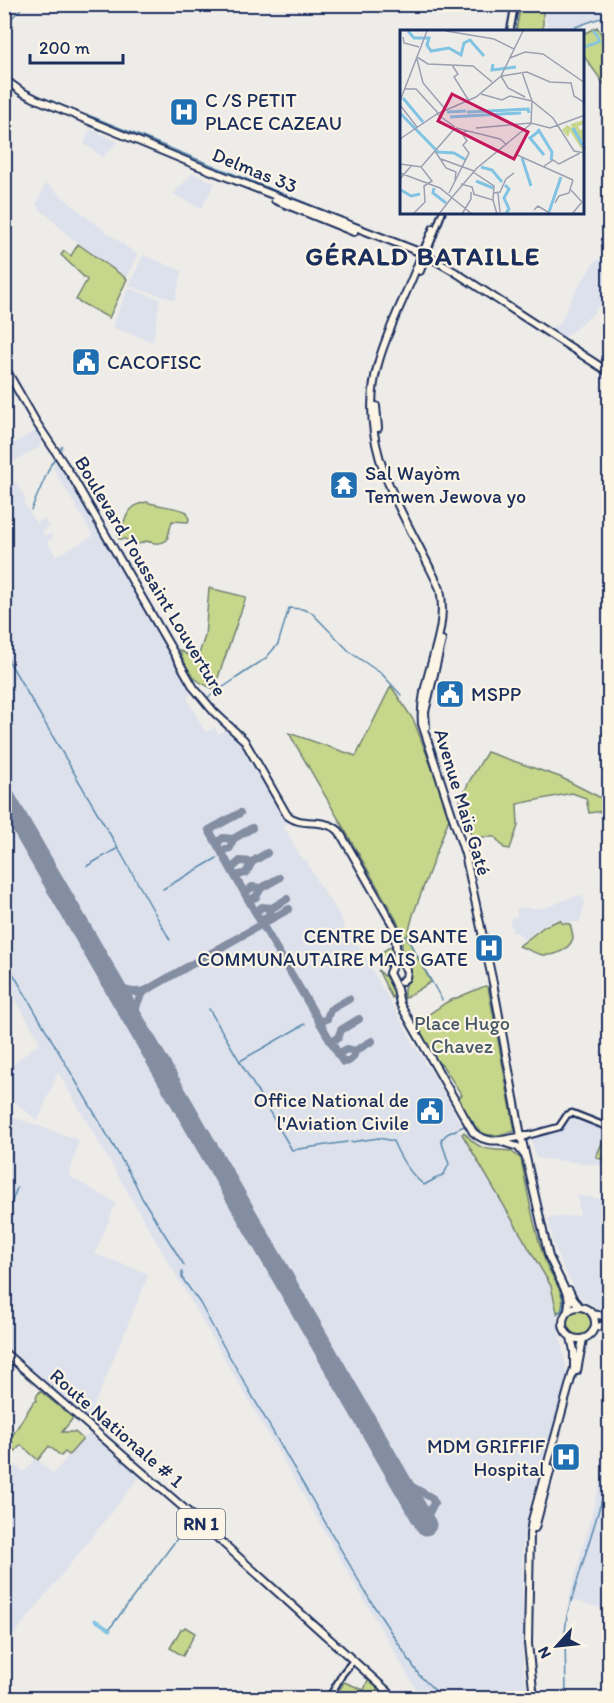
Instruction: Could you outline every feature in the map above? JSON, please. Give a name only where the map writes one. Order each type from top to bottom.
[{"type":"main road","name":"Delmas 33","points":[[4,81],[20,94],[43,105],[333,224],[424,256],[455,272],[609,373]]},
{"type":"main road","name":"Avenue Maïs Gaté","points":[[424,256],[378,363],[372,403],[375,437],[388,485],[440,589],[443,605],[442,624],[423,703],[422,724],[465,854],[524,1136],[552,1257],[574,1300],[580,1307]]},
{"type":"main road","name":"Boulevard Toussaint Louverture","points":[[4,366],[36,422],[73,478],[194,688],[214,712],[244,740],[287,815],[297,821],[331,824],[339,831],[389,917],[396,937],[397,955],[394,965]]},
{"type":"main road","name":"Boulevard Toussaint Louverture","points":[[397,955],[403,966]]},
{"type":"main road","points":[[398,994],[401,982],[407,975],[403,966],[394,965],[389,973],[400,1004],[473,1132],[486,1141],[524,1136]]},
{"type":"main road","points":[[393,980],[401,982]]},
{"type":"main road","name":"Avenue Maïs Gaté","points":[[524,1136],[549,1257],[568,1296],[568,1311]]},
{"type":"main road","points":[[499,1141],[518,1147],[527,1159]]},
{"type":"main road","points":[[583,1339],[571,1337],[562,1325],[564,1315],[568,1311],[580,1307],[592,1314],[609,1317]]},
{"type":"main road","points":[[592,1314],[594,1328]]},
{"type":"main road","points":[[536,1698],[532,1657],[533,1533],[577,1374],[583,1339],[594,1328],[609,1323]]},
{"type":"main road","points":[[536,1698],[528,1644],[530,1534],[574,1368],[571,1337]]},
{"type":"main road","name":"Route Nationale # 1","points":[[4,1352],[194,1517],[395,1698]]},
{"type":"street","points":[[510,30],[515,4]]},
{"type":"street","name":"Avenue Maïs Gaté","points":[[424,256],[441,214]]},
{"type":"street","points":[[524,1136],[559,1127],[567,1115],[572,1113],[609,1128]]},
{"type":"street","points":[[329,1698],[353,1660]]},
{"type":"shaded area","points":[[545,5],[604,5],[603,15],[566,30],[547,30]]},
{"type":"shaded area","points":[[90,129],[118,142],[103,157],[84,144]]},
{"type":"shaded area","points":[[193,173],[215,183],[201,209],[173,194]]},
{"type":"shaded area","points":[[46,183],[90,220],[138,255],[126,279],[69,236],[36,205]]},
{"type":"shaded area","points":[[143,255],[182,271],[175,300],[129,286]]},
{"type":"shaded area","points":[[606,257],[609,267],[609,293],[593,314],[563,339],[548,329],[560,324],[571,299],[594,262]]},
{"type":"shaded area","points":[[128,288],[160,299],[153,342],[112,327]]},
{"type":"shaded area","points":[[36,430],[41,438],[40,447],[5,466],[5,441],[17,442]]},
{"type":"shaded area","points":[[57,461],[192,692],[187,698],[205,732],[215,727],[218,734],[228,728],[242,746],[245,746],[282,814],[289,821],[284,827],[303,861],[306,859],[311,874],[313,873],[316,878],[315,881],[328,900],[330,899],[343,922],[345,932],[358,945],[412,1043],[429,1067],[461,1124],[457,1127],[551,1286],[568,1379],[529,1507],[522,1549],[523,1667],[529,1698],[421,1698],[58,1072],[38,1121],[5,1094],[5,1071],[40,1042],[5,980],[5,469],[12,483],[16,482],[26,500],[23,502],[36,523],[44,519],[49,526],[42,531],[45,536],[51,534],[53,538],[47,541],[56,556],[93,536],[52,466]]},
{"type":"shaded area","points":[[579,895],[585,901],[580,922],[563,922],[561,918],[545,924],[524,940],[517,932],[513,932],[509,919],[517,916],[517,908],[544,908]]},
{"type":"shaded area","points":[[4,1114],[79,1140],[69,1176],[116,1203],[95,1254],[149,1274],[88,1420],[5,1345]]},
{"type":"shaded area","points":[[572,1116],[609,1131],[609,1169],[598,1165],[536,1158],[531,1137],[562,1129]]},
{"type":"shaded area","points":[[577,1195],[609,1200],[609,1311],[597,1308],[583,1300],[577,1293],[559,1259],[553,1242],[548,1218],[580,1215]]},
{"type":"shaded area","points":[[89,1433],[142,1474],[5,1646],[5,1457],[24,1472],[36,1458],[53,1474]]},
{"type":"shaded area","points":[[609,1449],[609,1610],[569,1599]]},
{"type":"green space","points":[[525,5],[543,5],[543,30],[516,30],[520,9]]},
{"type":"green space","points":[[597,27],[609,46],[609,91],[584,56],[584,34]]},
{"type":"green space","points":[[78,244],[127,279],[109,318],[76,300],[87,280],[61,255],[64,251],[71,256]]},
{"type":"green space","points":[[147,502],[187,512],[189,520],[188,522],[172,521],[167,540],[162,543],[146,541],[134,546],[125,539],[119,539],[118,535],[131,510]]},
{"type":"green space","points":[[209,588],[246,597],[214,689],[195,679],[179,650],[197,660],[205,636]]},
{"type":"green space","points":[[391,686],[414,721],[450,816],[413,915],[407,938],[431,982],[404,999],[404,990],[411,971],[402,956],[402,933],[396,919],[289,733],[356,756]]},
{"type":"green space","points":[[487,752],[560,777],[609,802],[609,828],[604,828],[606,818],[604,811],[589,813],[586,798],[572,793],[517,804],[518,826],[510,849],[504,848],[495,837],[472,837],[459,803]]},
{"type":"green space","points":[[560,920],[562,923],[570,924],[573,934],[571,943],[564,950],[544,955],[519,946],[545,926]]},
{"type":"green space","points":[[393,945],[392,962],[385,966],[382,965],[376,956]]},
{"type":"green space","points":[[378,970],[392,983],[396,994],[392,998]]},
{"type":"green space","name":"Place Hugo Chavez","points":[[485,986],[488,987],[515,1131],[493,1135],[484,1134],[475,1126],[458,1098],[462,1095],[442,1065],[437,1062],[416,1025],[447,1002]]},
{"type":"green space","points":[[464,1132],[480,1146],[511,1151],[521,1159],[542,1250],[561,1292],[563,1305],[561,1311],[557,1312],[551,1286],[462,1134]]},
{"type":"green space","points":[[606,1134],[609,1135],[609,1163],[596,1157]]},
{"type":"green space","points":[[578,1311],[587,1315],[591,1324],[587,1333],[578,1337],[569,1333],[565,1324],[569,1315]]},
{"type":"green space","points":[[40,1391],[73,1418],[62,1432],[75,1432],[83,1439],[69,1455],[65,1452],[61,1456],[49,1446],[38,1460],[21,1445],[8,1459],[5,1455],[5,1447],[34,1401],[37,1401],[36,1397]]},
{"type":"green space","points":[[185,1627],[195,1633],[183,1656],[170,1648],[181,1629]]},
{"type":"green space","points":[[368,1680],[383,1693],[380,1698],[339,1698],[338,1693],[344,1682],[364,1690]]},
{"type":"waterway","points":[[9,21],[25,4]]},
{"type":"waterway","points":[[567,30],[603,17],[604,4]]},
{"type":"waterway","points":[[515,11],[515,22]]},
{"type":"waterway","points":[[584,47],[599,40],[594,30]]},
{"type":"waterway","points":[[35,95],[79,112]]},
{"type":"waterway","points":[[88,115],[345,219]]},
{"type":"waterway","points":[[59,453],[62,446]]},
{"type":"waterway","points":[[31,510],[56,457]]},
{"type":"waterway","points":[[207,698],[265,659],[278,644],[289,608],[311,612],[351,653],[382,674],[401,695]]},
{"type":"waterway","points":[[4,653],[118,848]]},
{"type":"waterway","points":[[236,678],[260,662]]},
{"type":"waterway","points":[[87,866],[118,848],[170,940]]},
{"type":"waterway","points":[[163,889],[217,858]]},
{"type":"waterway","points":[[400,939],[406,936],[442,1000]]},
{"type":"waterway","points":[[4,958],[142,1198],[184,1265]]},
{"type":"waterway","points":[[489,986],[516,1129]]},
{"type":"waterway","points":[[209,1009],[292,1150],[347,1142]]},
{"type":"waterway","points":[[240,1061],[305,1024]]},
{"type":"waterway","points":[[351,1142],[379,1138],[393,1141],[406,1165],[424,1185],[444,1174],[449,1164],[441,1140],[447,1134],[464,1126]]},
{"type":"waterway","points":[[522,1157],[547,1264],[558,1283],[564,1301],[562,1310],[557,1314]]},
{"type":"waterway","points":[[4,1222],[17,1188]]},
{"type":"waterway","points":[[182,1272],[182,1278],[200,1303],[370,1600],[419,1675],[443,1698]]},
{"type":"waterway","points":[[566,1698],[567,1615],[610,1473]]},
{"type":"waterway","points":[[110,1628],[191,1520]]},
{"type":"waterway","points":[[95,1620],[110,1630]]},
{"type":"taxiway","points":[[112,981],[127,991],[145,991],[262,924],[209,830],[240,813]]},
{"type":"taxiway","points":[[221,851],[230,848],[233,839],[252,828]]},
{"type":"taxiway","points":[[217,843],[223,838],[233,839]]},
{"type":"taxiway","points":[[235,876],[246,873],[252,862],[267,853]]},
{"type":"taxiway","points":[[231,869],[240,861],[252,862]]},
{"type":"taxiway","points":[[249,900],[256,897],[261,888],[279,878]]},
{"type":"taxiway","points":[[245,893],[252,887],[261,888]]},
{"type":"taxiway","points":[[263,919],[268,916],[272,908],[287,899]]},
{"type":"taxiway","points":[[256,912],[262,907],[272,908]]},
{"type":"taxiway","points":[[289,909],[262,924],[343,1062],[350,1061],[355,1051],[372,1041]]},
{"type":"taxiway","points":[[137,1026],[136,1007],[145,991]]},
{"type":"taxiway","points":[[319,1022],[327,1019],[330,1010],[349,999]]},
{"type":"taxiway","points":[[330,1041],[338,1038],[341,1030],[359,1019]]},
{"type":"taxiway","points":[[338,1054],[347,1049],[355,1051]]},
{"type":"taxiway","points":[[400,1480],[432,1498],[434,1503],[429,1513],[422,1515],[413,1512],[407,1504],[406,1491]]},
{"type":"runway","points":[[4,796],[426,1525]]},
{"type":"place","name":"C /S PETIT PLACE CAZEAU","points":[[184,112]]},
{"type":"place","name":"CACOFISC","points":[[86,362]]},
{"type":"place","name":"Sal Wayòm Temwen Jewova yo","points":[[344,485]]},
{"type":"place","name":"MSPP","points":[[450,694]]},
{"type":"place","name":"CENTRE DE SANTE COMMUNAUTAIRE MAIS GATE","points":[[489,948]]},
{"type":"place","name":"Office National de l'Aviation Civile","points":[[430,1111]]},
{"type":"place","name":"MDM GRIFFIF Hospital","points":[[566,1457]]},
{"type":"district","name":"GÉRALD BATAILLE","points":[[423,256]]}]
